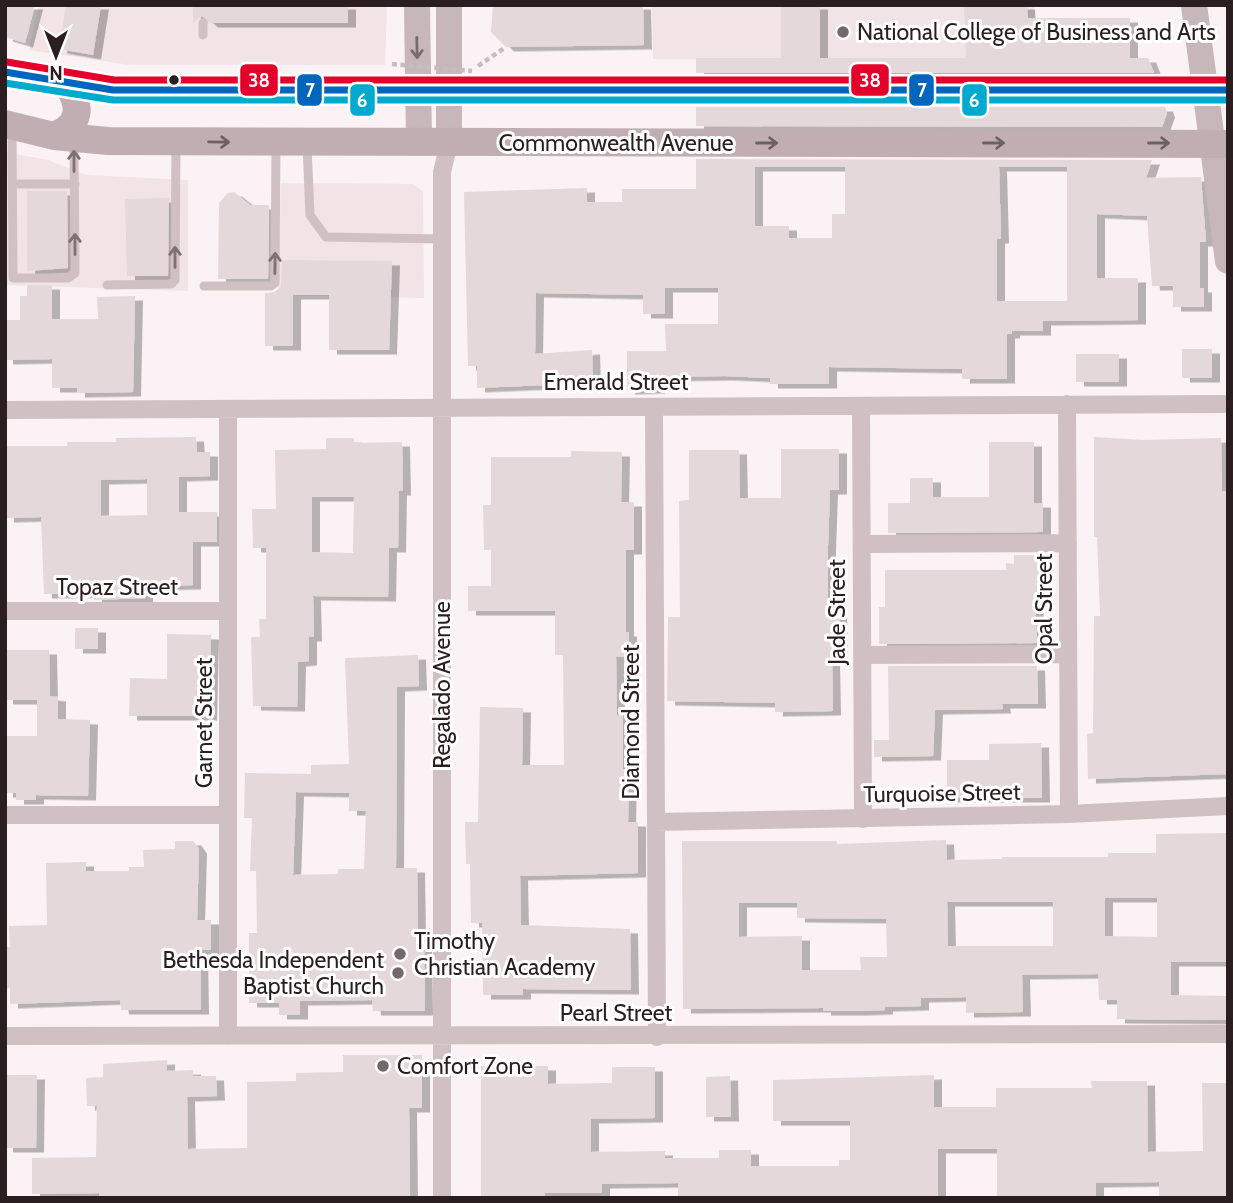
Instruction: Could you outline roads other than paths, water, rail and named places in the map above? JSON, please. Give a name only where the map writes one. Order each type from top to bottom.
[{"type":"main road","points":[[417,5],[419,143]]},
{"type":"main road","name":"Regalado Avenue","points":[[449,5],[449,143]]},
{"type":"main road","points":[[1194,5],[1216,90],[1228,261]]},
{"type":"main road","points":[[5,72],[104,89],[1216,90]]},
{"type":"main road","points":[[67,84],[77,100],[77,117],[70,127],[75,138],[85,130],[82,114],[86,102],[104,89]]},
{"type":"main road","name":"Commonwealth Avenue","points":[[9,125],[75,138],[276,143],[1220,144]]},
{"type":"street","points":[[419,143],[442,172]]},
{"type":"street","name":"Regalado Avenue","points":[[442,1198],[442,172],[449,143]]},
{"type":"street","name":"Opal Street","points":[[1067,404],[1069,814]]},
{"type":"street","name":"Emerald Street","points":[[5,410],[1228,404]]},
{"type":"street","name":"Jade Street","points":[[861,405],[863,819]]},
{"type":"street","name":"Diamond Street","points":[[654,407],[657,1037]]},
{"type":"street","name":"Garnet Street","points":[[228,410],[228,1036]]},
{"type":"street","points":[[862,544],[1068,543]]},
{"type":"street","name":"Topaz Street","points":[[5,611],[228,611]]},
{"type":"street","points":[[862,654],[1068,654]]},
{"type":"street","name":"Turquoise Street","points":[[656,822],[1069,814],[1228,806]]},
{"type":"street","points":[[5,816],[228,816]]},
{"type":"street","name":"Pearl Street","points":[[5,1036],[1228,1034]]},
{"type":"lane","points":[[203,23],[203,35]]},
{"type":"lane","points":[[9,125],[13,184],[13,278],[68,278],[75,274],[75,138]]},
{"type":"lane","points":[[107,285],[171,284],[175,280],[176,141]]},
{"type":"lane","points":[[204,286],[271,286],[275,283],[276,143]]},
{"type":"lane","points":[[307,143],[310,215],[326,237],[442,239]]},
{"type":"lane","points":[[13,184],[75,184]]},
{"type":"place","name":"National College of Business and Arts","points":[[843,32]]},
{"type":"place","name":"Timothy Christian Academy","points":[[400,954]]},
{"type":"place","name":"Bethesda Independent Baptist Church","points":[[398,973]]},
{"type":"place","name":"Comfort Zone","points":[[383,1066]]}]
